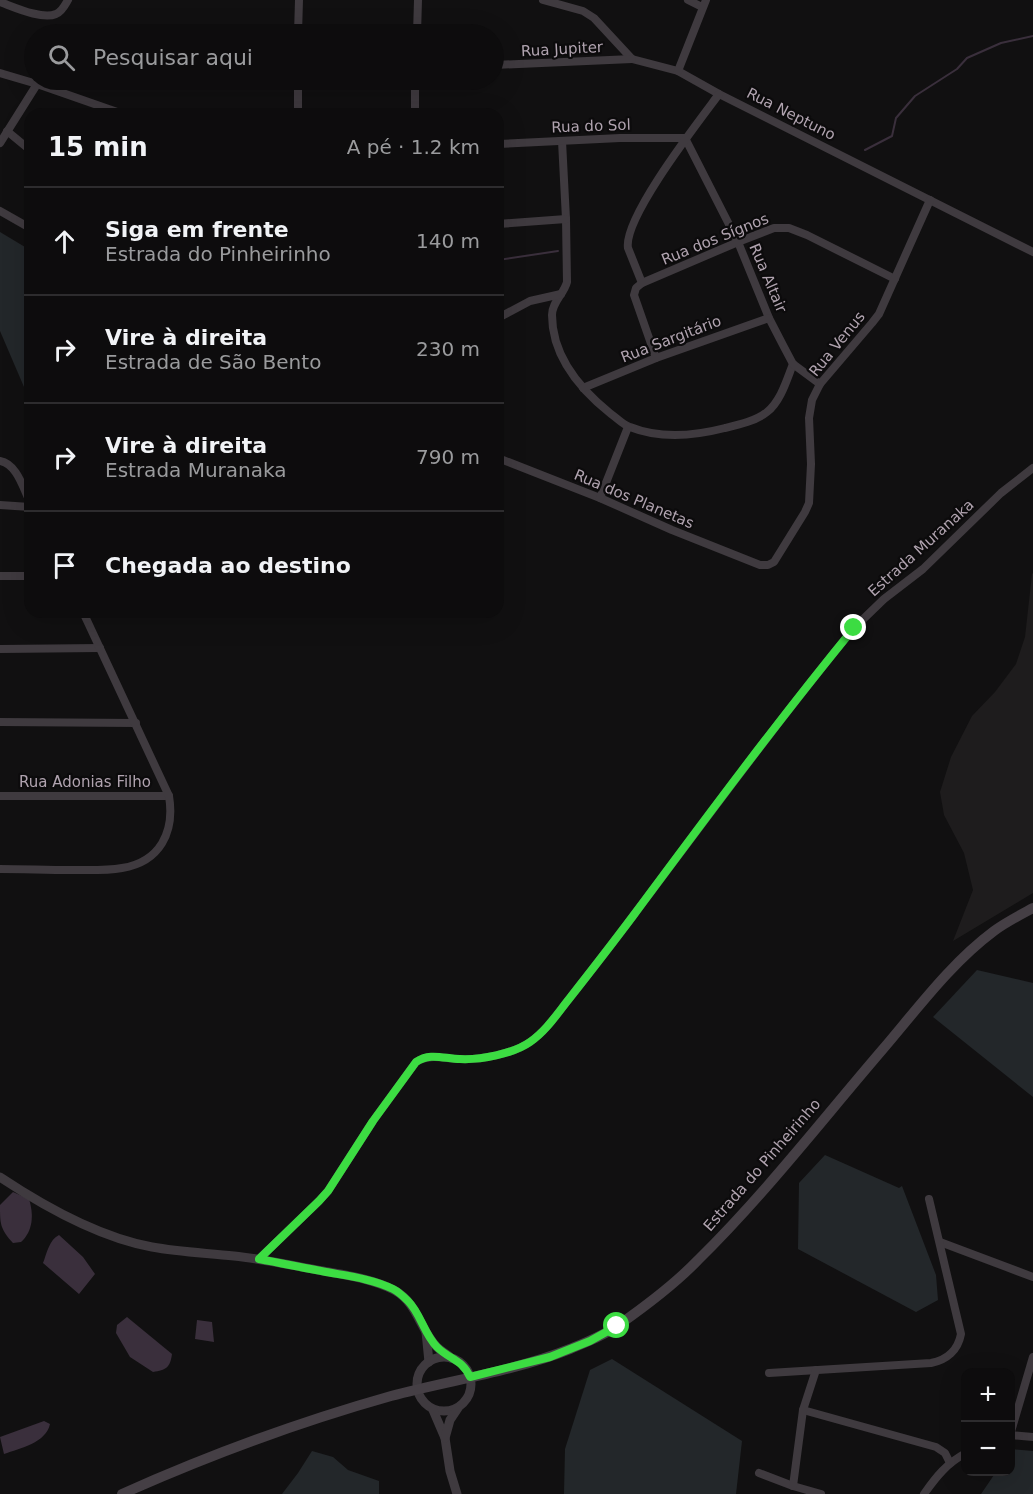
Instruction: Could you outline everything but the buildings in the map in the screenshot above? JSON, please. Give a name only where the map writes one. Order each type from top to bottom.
[{"type":"main road","name":"Estrada do Pinheirinho","points":[[122,1494],[242,1444],[348,1409],[550,1357],[590,1341],[617,1326],[697,1262],[776,1177],[848,1089],[956,965],[996,930],[1033,908]]},
{"type":"street","points":[[0,2],[49,16],[60,12],[68,0]]},
{"type":"street","points":[[298,24],[299,0]]},
{"type":"street","points":[[417,24],[418,0]]},
{"type":"street","points":[[543,0],[583,11],[594,18],[632,59]]},
{"type":"street","points":[[678,71],[704,4],[688,0]]},
{"type":"street","name":"Rua Jupiter","points":[[504,65],[632,59]]},
{"type":"street","name":"Rua Neptuno","points":[[632,59],[678,71],[1033,252]]},
{"type":"street","points":[[0,73],[24,79]]},
{"type":"street","points":[[0,143],[33,90]]},
{"type":"street","points":[[59,90],[107,108]]},
{"type":"street","points":[[298,90],[298,108]]},
{"type":"street","points":[[415,90],[415,108]]},
{"type":"street","points":[[656,358],[634,295],[636,288],[642,284],[628,248],[629,232],[637,215],[685,138],[720,94]]},
{"type":"street","points":[[7,131],[24,145]]},
{"type":"street","name":"Rua do Sol","points":[[504,144],[620,138],[685,138]]},
{"type":"street","name":"Rua Altair","points":[[685,138],[738,242],[769,318],[793,364]]},
{"type":"street","points":[[562,141],[567,282],[564,291],[553,306],[552,314],[556,337],[564,361],[597,403],[628,427],[677,435],[708,432],[740,424],[767,412],[775,404],[793,364],[820,384]]},
{"type":"street","name":"Rua Venus","points":[[760,565],[774,562],[809,503],[811,464],[809,418],[812,400],[820,384],[879,314],[930,200]]},
{"type":"street","points":[[0,211],[24,225]]},
{"type":"street","points":[[504,224],[566,219]]},
{"type":"street","name":"Rua dos Sígnos","points":[[642,284],[774,228],[789,228],[807,235],[895,279]]},
{"type":"street","points":[[504,315],[530,301],[561,294]]},
{"type":"street","name":"Rua Sargitário","points":[[583,388],[656,358],[769,318]]},
{"type":"street","points":[[600,498],[628,427]]},
{"type":"street","points":[[0,460],[14,468],[24,489]]},
{"type":"street","name":"Rua dos Planetas","points":[[504,460],[600,498],[672,531],[760,565]]},
{"type":"street","name":"Estrada Muranaka","points":[[259,1259],[328,1191],[373,1121],[416,1062],[430,1056],[475,1059],[513,1051],[543,1031],[854,628],[884,599],[923,569],[1001,493],[1033,468]]},
{"type":"street","points":[[0,505],[24,507]]},
{"type":"street","points":[[0,576],[24,576]]},
{"type":"street","points":[[0,869],[103,870],[133,866],[144,861],[154,852],[163,843],[169,831],[171,809],[169,796],[86,618]]},
{"type":"street","points":[[0,649],[100,648]]},
{"type":"street","points":[[0,722],[136,723]]},
{"type":"street","name":"Rua Adonias Filho","points":[[0,796],[169,796]]},
{"type":"street","points":[[0,1177],[72,1218],[130,1241],[175,1251],[259,1259],[343,1275],[385,1286],[399,1293],[418,1313],[425,1330],[436,1346],[460,1362],[470,1377],[469,1395],[450,1420],[445,1438]]},
{"type":"street","points":[[769,1373],[931,1363],[951,1354],[958,1345],[961,1334],[929,1200]]},
{"type":"street","points":[[940,1242],[1033,1277]]},
{"type":"street","points":[[425,1330],[429,1362]]},
{"type":"street","points":[[452,1358],[436,1358],[423,1367],[418,1374],[417,1390],[425,1405],[433,1410],[441,1412],[458,1408]]},
{"type":"street","points":[[1015,1422],[1033,1360]]},
{"type":"street","points":[[793,1486],[803,1410],[816,1370]]},
{"type":"street","points":[[433,1410],[445,1438],[450,1471],[457,1494]]},
{"type":"street","points":[[803,1410],[936,1448],[945,1453],[950,1463]]},
{"type":"street","points":[[1015,1435],[1033,1437]]},
{"type":"street","points":[[924,1494],[939,1473],[961,1456]]},
{"type":"street","points":[[759,1473],[821,1494]]},
{"type":"shaded area","points":[[0,232],[24,246],[24,387],[0,331]]},
{"type":"shaded area","points":[[1033,573],[1033,893],[953,941],[973,890],[964,853],[944,815],[940,792],[951,757],[972,716],[995,692],[1016,664],[1025,637]]},
{"type":"shaded area","points":[[977,970],[1033,983],[1033,1097],[933,1017]]},
{"type":"shaded area","points":[[825,1155],[899,1188],[902,1186],[936,1275],[938,1300],[916,1312],[798,1249],[799,1183]]},
{"type":"shaded area","points":[[13,1192],[29,1199],[32,1217],[25,1238],[21,1242],[13,1243],[5,1234],[2,1226],[0,1205]]},
{"type":"shaded area","points":[[59,1235],[83,1257],[95,1274],[79,1294],[43,1263],[51,1243]]},
{"type":"shaded area","points":[[127,1317],[172,1354],[167,1368],[153,1372],[130,1357],[116,1333],[117,1325]]},
{"type":"shaded area","points":[[197,1320],[212,1322],[214,1342],[195,1339]]},
{"type":"shaded area","points":[[612,1359],[742,1441],[736,1494],[564,1494],[565,1449],[590,1370]]},
{"type":"shaded area","points":[[44,1421],[50,1424],[43,1436],[32,1444],[4,1454],[0,1437]]},
{"type":"shaded area","points":[[1015,1449],[1033,1451],[1033,1494],[981,1494],[993,1476],[1015,1476]]},
{"type":"shaded area","points":[[312,1451],[333,1457],[348,1470],[379,1481],[379,1494],[282,1494]]},
{"type":"waterway","points":[[865,150],[892,136],[896,118],[915,96],[957,69],[967,58],[1001,43],[1033,36]]},
{"type":"waterway","points":[[504,259],[558,251]]},
{"type":"route","points":[[617,1326],[590,1341],[550,1357],[470,1377],[460,1362],[436,1346],[425,1330],[418,1313],[394,1289],[343,1275],[259,1259],[328,1191],[373,1121],[416,1062],[430,1056],[475,1059],[513,1051],[543,1031],[854,628]]}]
